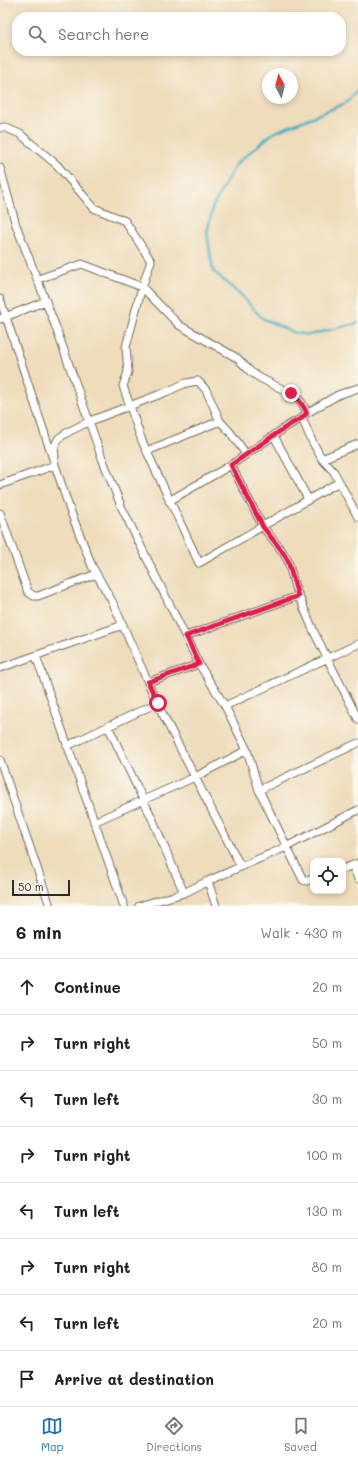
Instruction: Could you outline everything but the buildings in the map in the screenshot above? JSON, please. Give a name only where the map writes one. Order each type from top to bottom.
[{"type":"street","points":[[0,128],[4,127],[20,134],[37,148],[62,170],[94,208],[125,221],[151,261],[142,287],[126,347],[128,372],[123,386],[142,442],[148,451],[169,501],[199,563],[339,482]]},
{"type":"street","points":[[0,168],[16,225],[46,301],[102,458],[121,506],[199,664],[225,706],[247,750],[258,790],[303,880],[310,880]]},
{"type":"street","points":[[38,280],[82,264],[142,287],[179,325],[237,358],[251,372],[260,378],[296,396],[302,403],[304,416],[311,439],[322,459],[334,472],[358,517]]},
{"type":"street","points":[[0,299],[3,318],[63,486],[70,510],[96,574],[113,603],[158,703],[241,867]]},
{"type":"street","points":[[3,318],[46,301]]},
{"type":"street","points":[[55,465],[54,447],[59,438],[68,432],[90,421],[186,383],[198,381],[206,390],[220,421],[246,454]]},
{"type":"street","points":[[169,501],[231,465],[338,395],[358,388]]},
{"type":"street","points":[[148,451],[220,421]]},
{"type":"street","points":[[274,436],[308,499]]},
{"type":"street","points":[[322,459],[358,444]]},
{"type":"street","points":[[0,485],[55,465]]},
{"type":"street","points":[[231,465],[263,527],[288,561],[298,596],[314,632],[358,719]]},
{"type":"street","points":[[0,513],[28,592],[34,596],[38,596],[96,574]]},
{"type":"street","points":[[186,636],[298,596]]},
{"type":"street","points":[[0,668],[123,625]]},
{"type":"street","points":[[225,706],[358,644]]},
{"type":"street","points":[[36,656],[124,906]]},
{"type":"street","points":[[148,682],[199,664]]},
{"type":"street","points":[[68,746],[158,703]]},
{"type":"street","points":[[108,726],[151,816],[184,893]]},
{"type":"street","points":[[258,790],[358,743]]},
{"type":"street","points":[[94,822],[195,777],[247,750]]},
{"type":"street","points":[[0,760],[50,906]]},
{"type":"street","points":[[139,906],[184,893],[286,846],[358,810]]},
{"type":"street","points":[[346,868],[356,864],[358,879]]},
{"type":"street","points":[[208,881],[216,906]]},
{"type":"waterway","points":[[358,90],[346,103],[273,133],[236,164],[213,206],[207,233],[213,271],[240,294],[262,318],[292,332],[309,335],[358,323]]},
{"type":"route","points":[[158,703],[148,682],[199,664],[186,636],[298,596],[288,561],[263,527],[231,465],[270,440],[307,413],[302,403],[291,393]]}]
